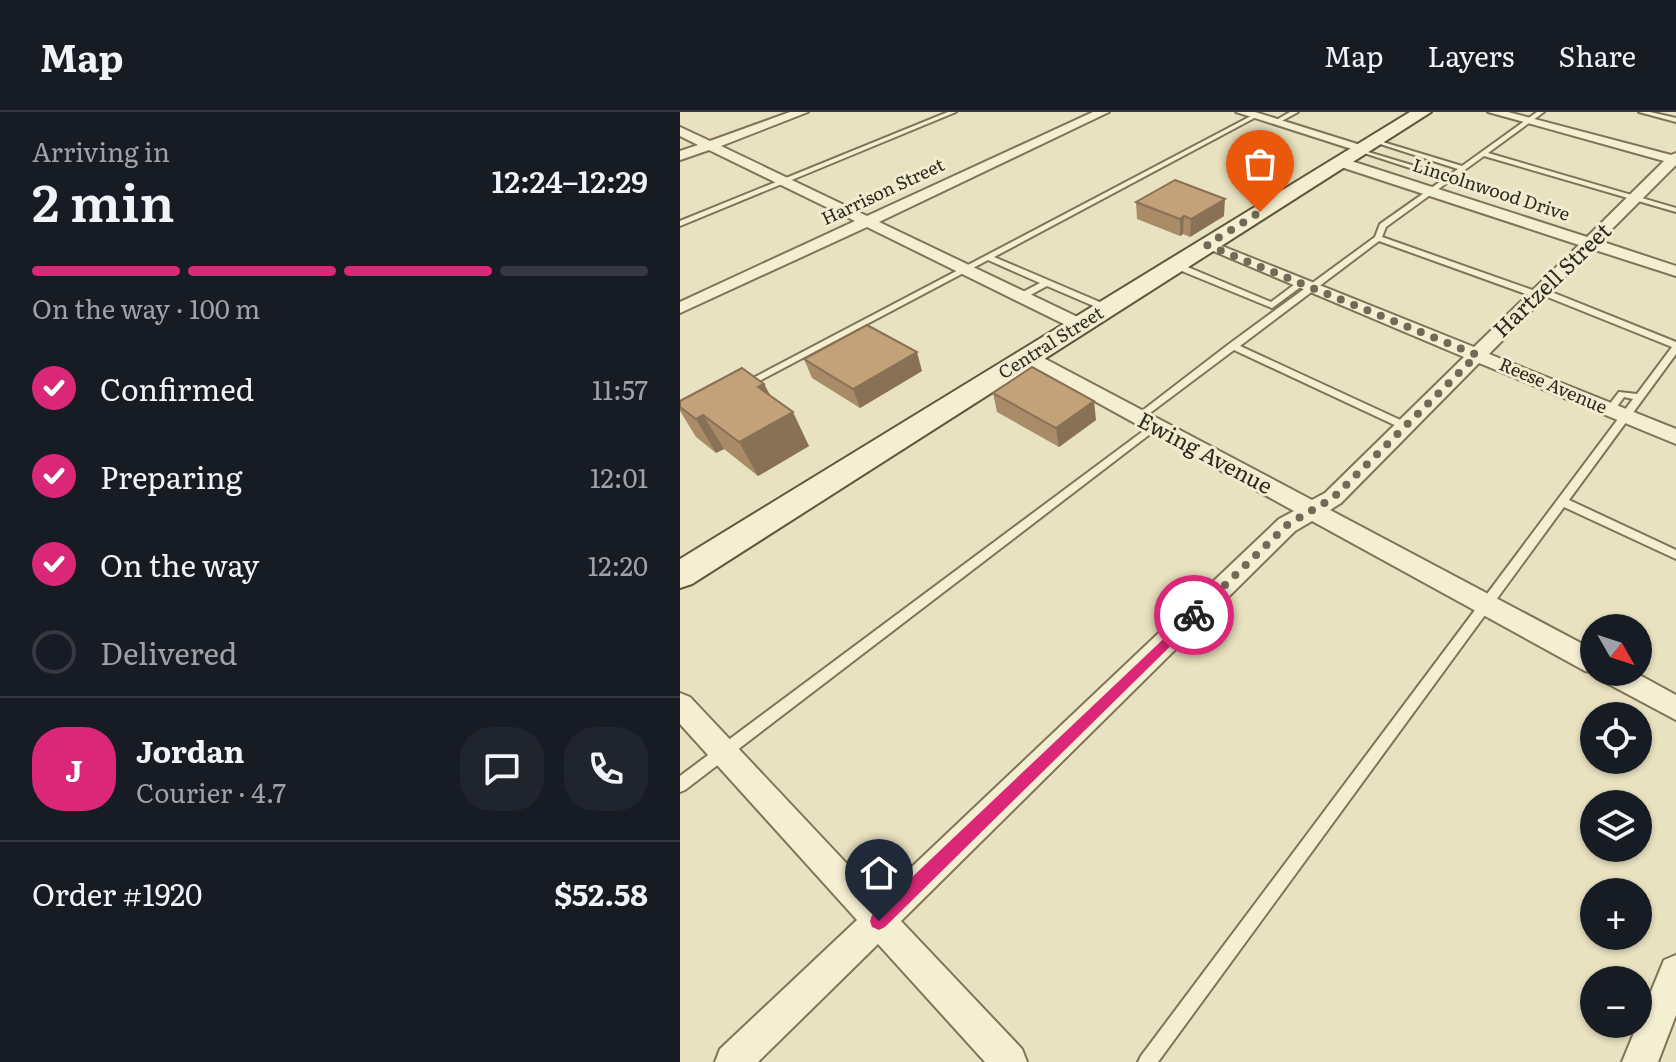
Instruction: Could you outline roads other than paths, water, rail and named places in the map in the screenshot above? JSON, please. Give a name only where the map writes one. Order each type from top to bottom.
[{"type":"main road","name":"Central Street","points":[[680,575],[1422,112]]},
{"type":"street","points":[[680,156],[802,112]]},
{"type":"street","name":"Harrison Street","points":[[680,308],[1103,112]]},
{"type":"street","points":[[1494,112],[1675,159]]},
{"type":"street","name":"Lincolnwood Drive","points":[[1249,114],[1359,150],[1431,192],[1676,271]]},
{"type":"street","points":[[680,131],[1080,325]]},
{"type":"street","name":"Hartzell Street","points":[[733,1062],[1287,525],[1333,498],[1675,159]]},
{"type":"street","name":"Reese Avenue","points":[[1207,245],[1676,437]]},
{"type":"street","name":"Ewing Avenue","points":[[1028,357],[1580,655]]},
{"type":"street","points":[[1636,686],[1676,708]]},
{"type":"street","points":[[680,705],[1009,1062]]},
{"type":"street","points":[[1640,1062],[1676,972]]},
{"type":"lane","points":[[680,224],[953,112]]},
{"type":"lane","points":[[1276,122],[1295,112]]},
{"type":"lane","points":[[1175,265],[1272,305],[1378,238],[1383,226],[1541,112]]},
{"type":"lane","points":[[1642,112],[1676,120]]},
{"type":"lane","points":[[734,391],[1249,114]]},
{"type":"lane","points":[[1359,150],[1463,168]]},
{"type":"lane","points":[[1359,150],[1449,178]]},
{"type":"lane","points":[[1483,154],[1676,210]]},
{"type":"lane","points":[[1147,1062],[1561,501],[1617,413],[1622,394],[1639,397],[1676,346],[1539,293],[1378,238]]},
{"type":"lane","points":[[987,257],[1106,308]]},
{"type":"lane","points":[[1020,297],[1046,283]]},
{"type":"lane","points":[[680,785],[1146,422],[1307,285]]},
{"type":"lane","points":[[1232,346],[1405,426]]},
{"type":"lane","points":[[1561,501],[1676,555]]}]
